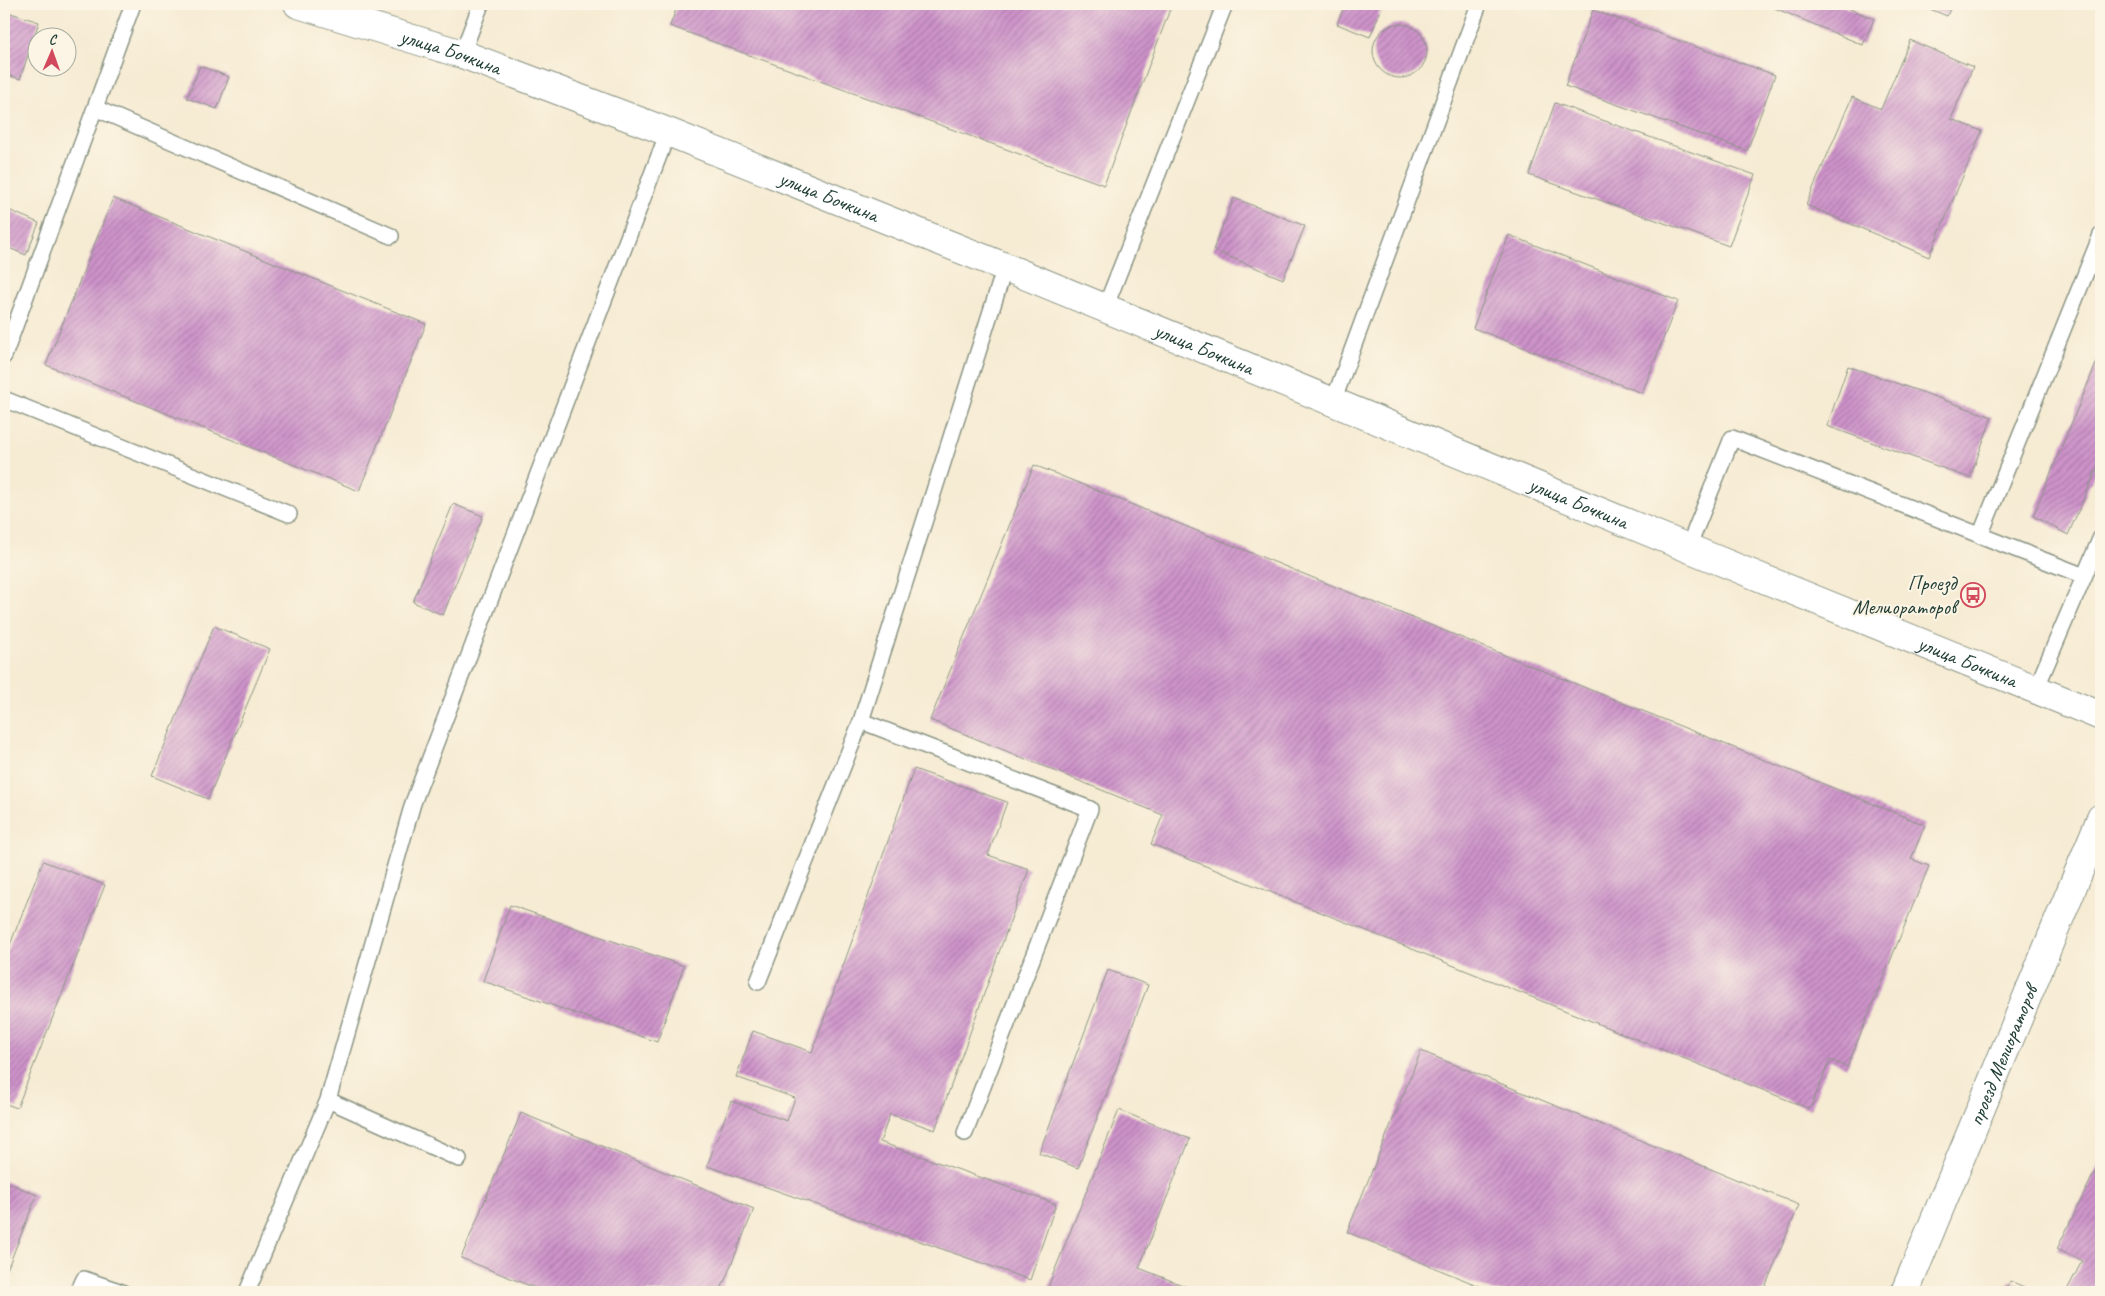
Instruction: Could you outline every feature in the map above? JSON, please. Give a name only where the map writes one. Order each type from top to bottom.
[{"type":"street","name":"улица Бочкина","points":[[298,4],[462,54],[668,132],[1005,267],[2101,716]]},
{"type":"street","name":"проезд Мелиораторов","points":[[1905,1292],[2101,818]]},
{"type":"lane","points":[[4,356],[133,4]]},
{"type":"lane","points":[[462,54],[481,4]]},
{"type":"lane","points":[[1105,308],[1225,4]]},
{"type":"lane","points":[[1332,402],[1479,4]]},
{"type":"lane","points":[[95,108],[391,236]]},
{"type":"lane","points":[[246,1292],[328,1100],[413,803],[668,132]]},
{"type":"lane","points":[[1980,536],[2101,235]]},
{"type":"lane","points":[[758,982],[861,721],[1005,267]]},
{"type":"lane","points":[[4,399],[289,514]]},
{"type":"lane","points":[[1688,548],[1732,438],[2084,576]]},
{"type":"lane","points":[[2036,689],[2101,536]]},
{"type":"lane","points":[[861,721],[1090,809],[965,1132]]},
{"type":"lane","points":[[328,1100],[459,1159]]},
{"type":"lane","points":[[78,1292],[84,1279],[122,1292]]},
{"type":"building","points":[[678,4],[1172,4],[1104,185],[670,26]]},
{"type":"building","points":[[1345,4],[1383,4],[1370,37],[1337,24]]},
{"type":"building","points":[[1765,4],[1838,4],[1874,19],[1863,45]]},
{"type":"building","points":[[1918,4],[1952,4],[1947,16]]},
{"type":"building","points":[[1593,10],[1775,75],[1747,151],[1565,86]]},
{"type":"building","points":[[4,11],[39,22],[37,28],[28,28],[28,55],[20,79],[4,74]]},
{"type":"building","points":[[1400,24],[1419,32],[1427,51],[1419,70],[1400,78],[1381,70],[1373,51],[1381,32]]},
{"type":"building","points":[[1910,40],[1973,67],[1951,119],[1982,131],[1929,257],[1806,205],[1852,97],[1881,109]]},
{"type":"building","points":[[200,66],[229,77],[217,109],[187,98]]},
{"type":"building","points":[[1555,103],[1755,175],[1729,246],[1529,175]]},
{"type":"building","points":[[113,198],[426,324],[359,491],[46,365]]},
{"type":"building","points":[[1234,198],[1305,226],[1283,279],[1213,250]]},
{"type":"building","points":[[4,208],[39,223],[26,255],[4,246]]},
{"type":"building","points":[[1509,235],[1678,301],[1642,393],[1473,328]]},
{"type":"building","points":[[2101,352],[2101,459],[2068,535],[2033,516]]},
{"type":"building","points":[[1848,366],[1992,417],[1970,478],[1827,426]]},
{"type":"building","points":[[1034,465],[1925,825],[1911,859],[1929,866],[1847,1067],[1830,1060],[1810,1109],[1151,844],[1163,815],[930,720]]},
{"type":"building","points":[[453,504],[483,516],[443,615],[413,602]]},
{"type":"building","points":[[214,626],[270,649],[208,799],[152,776]]},
{"type":"building","points":[[914,769],[1007,802],[988,855],[1029,869],[935,1130],[890,1114],[880,1142],[1056,1204],[1030,1280],[707,1166],[731,1101],[787,1121],[795,1098],[736,1077],[753,1031],[812,1052]]},
{"type":"building","points":[[43,861],[105,885],[17,1108],[4,1103],[4,960]]},
{"type":"building","points":[[510,905],[684,966],[657,1042],[483,981]]},
{"type":"building","points":[[1108,970],[1148,985],[1078,1168],[1039,1153]]},
{"type":"building","points":[[1421,1051],[1799,1205],[1763,1292],[1494,1292],[1347,1232]]},
{"type":"building","points":[[1119,1110],[1190,1139],[1139,1268],[1200,1292],[1046,1292]]},
{"type":"building","points":[[521,1113],[754,1209],[720,1292],[545,1292],[461,1258]]},
{"type":"building","points":[[2101,1159],[2101,1292],[2066,1292],[2082,1261],[2057,1249]]},
{"type":"building","points":[[4,1181],[37,1195],[4,1277]]},
{"type":"building","points":[[2010,1281],[2036,1292],[2005,1292]]},
{"type":"building","points":[[1012,1288],[1022,1292],[1010,1292]]},
{"type":"place","name":"Проезд Мелиораторов","points":[[1973,595]]}]
